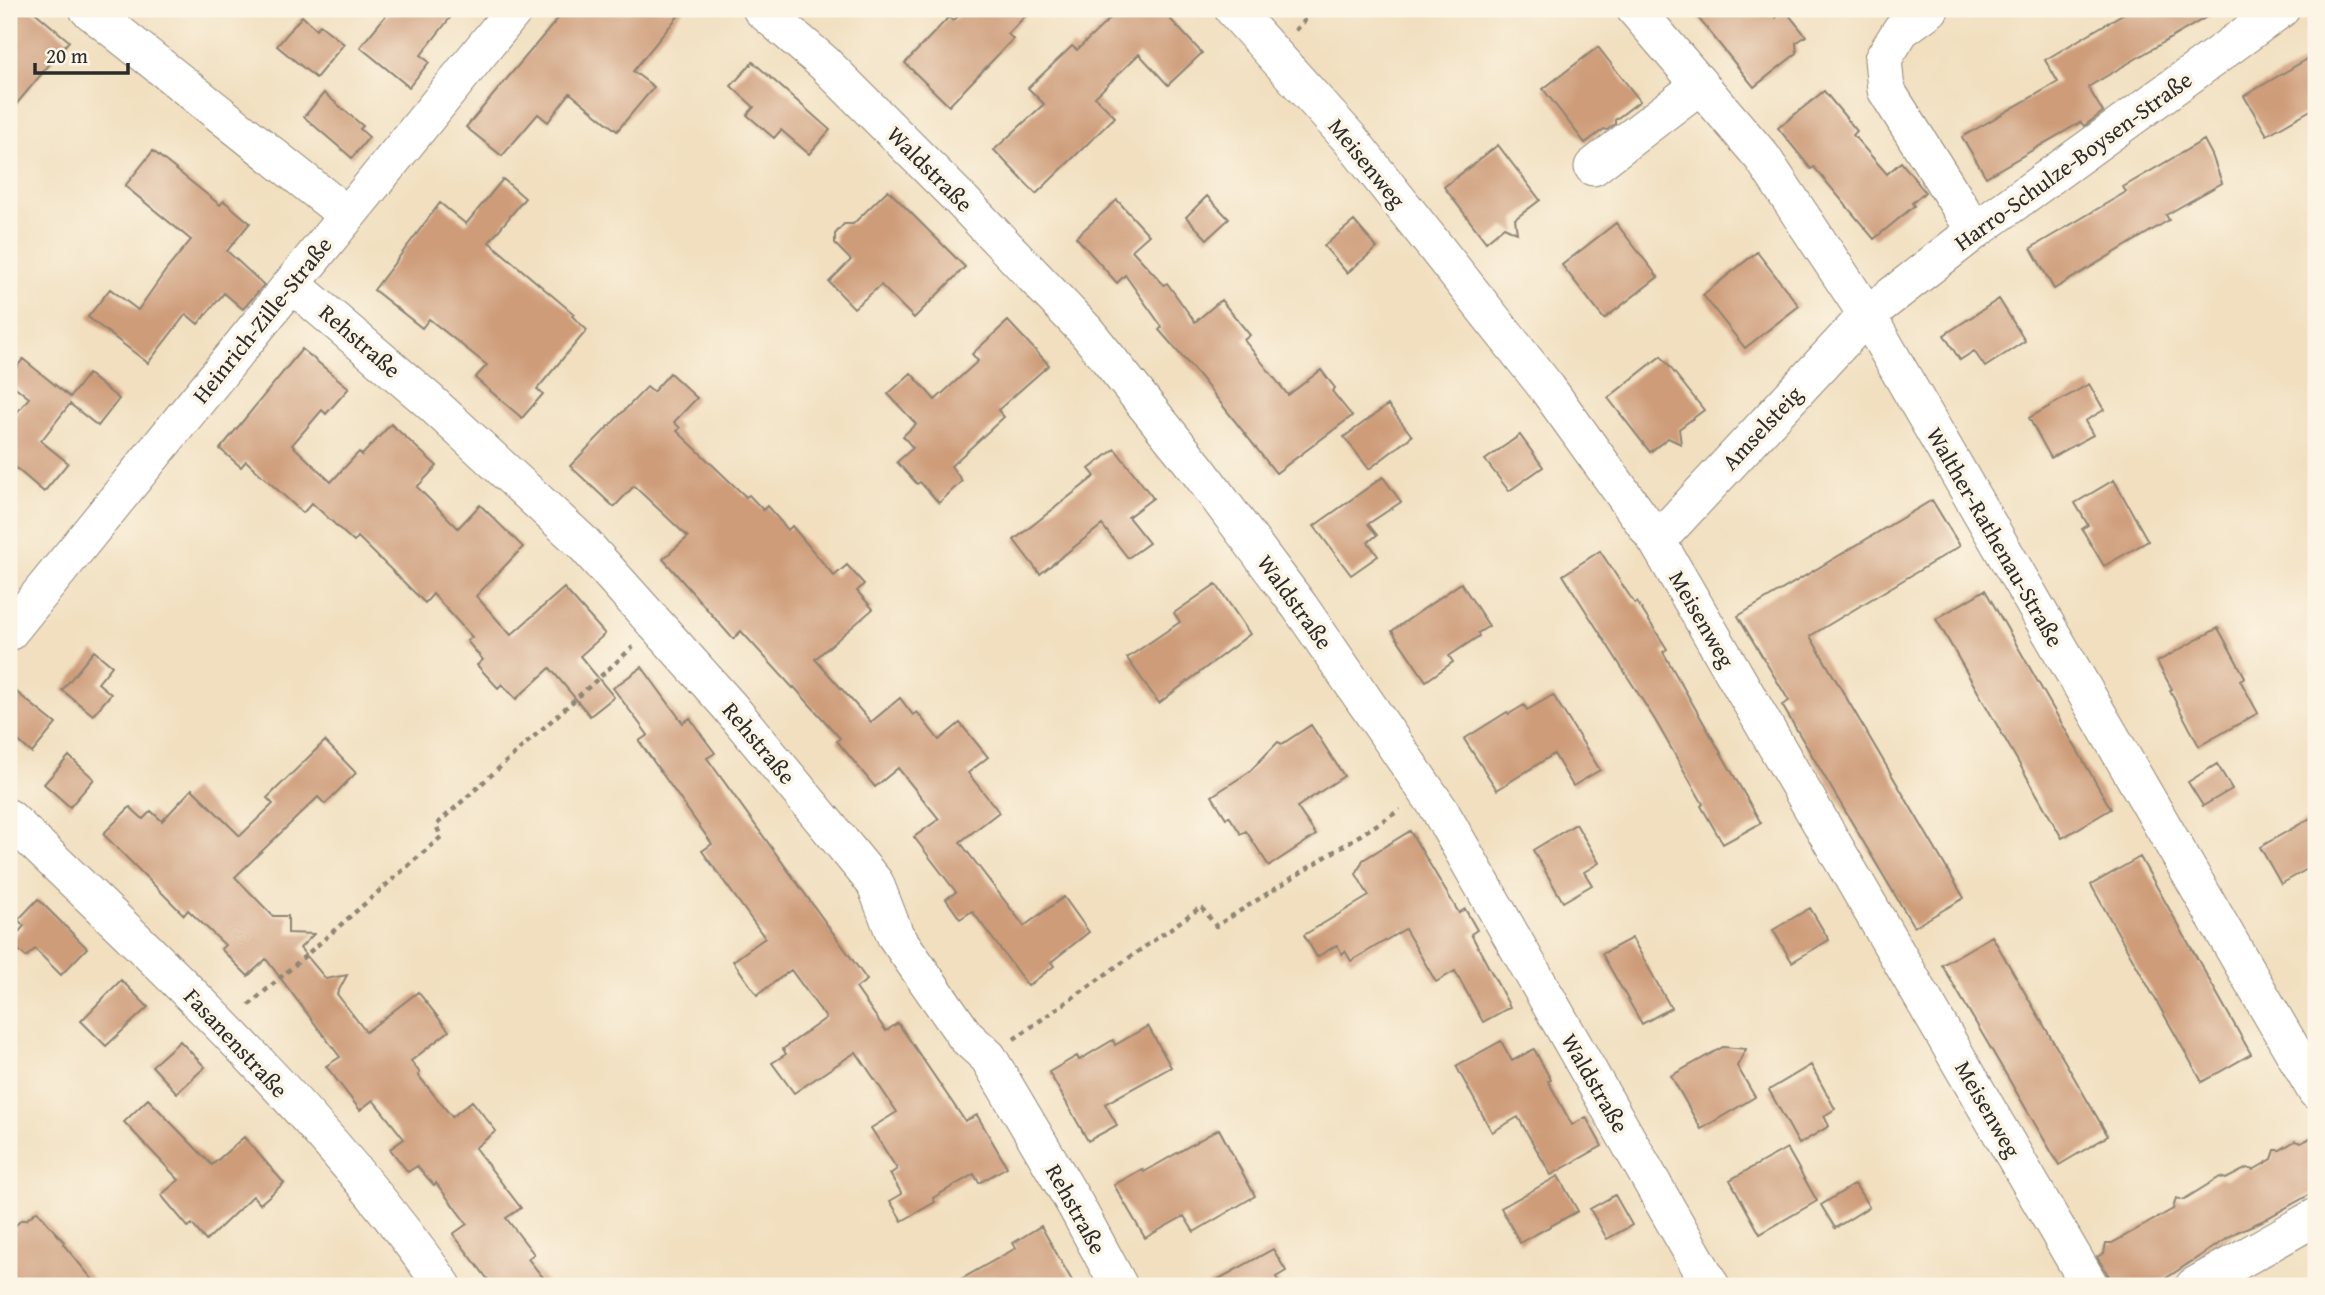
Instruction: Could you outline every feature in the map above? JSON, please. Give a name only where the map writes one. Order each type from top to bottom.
[{"type":"street","points":[[88,9],[347,215]]},
{"type":"street","name":"Heinrich-Zille-Straße","points":[[9,632],[515,9]]},
{"type":"street","name":"Waldstraße","points":[[761,9],[824,63],[962,201],[1086,331],[1197,469],[1300,607],[1439,809],[1711,1286]]},
{"type":"street","name":"Meisenweg","points":[[1233,9],[1358,150],[1546,388],[1657,541],[2090,1286]]},
{"type":"street","name":"Walther-Rathenau-Straße","points":[[1636,9],[1762,157],[1867,315],[2316,1091]]},
{"type":"street","points":[[1930,9],[1901,30],[1883,59],[1886,90],[1975,231]]},
{"type":"street","name":"Harro-Schulze-Boysen-Straße","points":[[1867,315],[1975,231],[2281,9]]},
{"type":"street","points":[[1593,167],[1700,85]]},
{"type":"street","name":"Rehstraße","points":[[292,284],[428,400],[583,543],[729,706],[875,883],[895,935],[966,1037],[988,1057],[1076,1206],[1119,1286]]},
{"type":"street","name":"Amselsteig","points":[[1657,541],[1867,315]]},
{"type":"street","name":"Fasanenstraße","points":[[9,818],[190,992],[324,1136],[443,1286]]},
{"type":"street","points":[[2194,1286],[2316,1217]]},
{"type":"path","points":[[223,1028],[441,836],[436,825],[657,625]]},
{"type":"path","points":[[988,1057],[1201,907],[1216,926],[1428,793]]},
{"type":"building","points":[[9,9],[31,9],[69,41],[9,113]]},
{"type":"building","points":[[391,9],[457,9],[421,55],[429,62],[409,87],[360,47]]},
{"type":"building","points":[[566,9],[684,9],[633,71],[654,87],[617,131],[570,93],[548,122],[538,114],[502,156],[466,127]]},
{"type":"building","points":[[966,9],[1032,9],[1008,34],[1013,39],[949,106],[905,63],[949,17],[953,21]]},
{"type":"building","points":[[1120,9],[1161,9],[1202,53],[1168,85],[1139,54],[1095,97],[1115,117],[1036,194],[994,150],[1044,104],[1028,88],[1072,46],[1077,50]]},
{"type":"building","points":[[1691,9],[1769,9],[1776,18],[1785,10],[1806,36],[1796,43],[1797,53],[1754,87]]},
{"type":"building","points":[[2131,9],[2220,9],[2088,87],[2103,112],[2084,126],[2081,122],[1986,177],[1962,137],[2058,82],[2045,60]]},
{"type":"building","points":[[302,16],[316,29],[320,25],[344,44],[316,78],[277,46]]},
{"type":"building","points":[[1598,47],[1640,101],[1615,120],[1615,124],[1585,143],[1543,89]]},
{"type":"building","points":[[2316,54],[2316,107],[2267,135],[2244,96]]},
{"type":"building","points":[[753,62],[830,130],[809,154],[781,130],[774,138],[747,115],[754,107],[731,86]]},
{"type":"building","points":[[1824,91],[1857,131],[1853,135],[1887,174],[1901,162],[1925,192],[1912,203],[1914,206],[1874,239],[1778,128]]},
{"type":"building","points":[[324,93],[363,126],[360,129],[369,137],[352,158],[304,117]]},
{"type":"building","points":[[2204,140],[2222,183],[2166,215],[2169,220],[2054,289],[2031,248],[2126,192],[2123,187]]},
{"type":"building","points":[[1498,145],[1540,200],[1515,219],[1517,233],[1504,227],[1486,242],[1444,187]]},
{"type":"building","points":[[153,151],[220,205],[224,201],[250,223],[227,251],[264,285],[243,309],[224,293],[198,324],[186,314],[148,363],[88,317],[110,289],[138,310],[191,240],[125,186]]},
{"type":"building","points":[[503,179],[525,198],[489,242],[574,314],[572,316],[587,330],[537,389],[543,394],[522,418],[475,378],[487,365],[429,319],[422,328],[374,290],[440,203],[466,224]]},
{"type":"building","points":[[888,190],[965,267],[914,318],[881,285],[854,308],[829,282],[851,260],[835,244],[835,234],[844,224],[853,224]]},
{"type":"building","points":[[1207,196],[1229,219],[1207,239],[1186,217]]},
{"type":"building","points":[[1117,200],[1149,235],[1132,250],[1164,285],[1167,283],[1195,322],[1221,300],[1250,335],[1244,340],[1288,395],[1321,370],[1335,388],[1332,391],[1352,416],[1276,473],[1159,330],[1162,327],[1125,275],[1117,283],[1076,237]]},
{"type":"building","points":[[1354,221],[1377,248],[1347,273],[1324,246]]},
{"type":"building","points":[[1616,223],[1658,277],[1604,319],[1562,265]]},
{"type":"building","points":[[1757,252],[1799,306],[1745,348],[1703,295]]},
{"type":"building","points":[[1999,299],[2025,341],[1985,367],[1974,351],[1960,360],[1944,335]]},
{"type":"building","points":[[1008,321],[1049,365],[998,410],[1004,417],[951,466],[962,481],[939,503],[897,462],[913,448],[903,436],[916,424],[888,394],[911,373],[935,400],[978,361],[972,354]]},
{"type":"building","points":[[302,349],[349,388],[326,414],[322,410],[292,445],[331,482],[359,452],[362,455],[391,424],[437,466],[417,487],[458,528],[480,505],[523,547],[476,596],[511,635],[564,588],[605,634],[580,656],[614,697],[590,716],[550,668],[516,699],[502,684],[498,688],[477,665],[483,660],[467,641],[472,637],[433,594],[425,603],[358,537],[354,542],[312,503],[303,513],[246,461],[241,467],[220,449]]},
{"type":"building","points":[[1661,356],[1704,410],[1679,429],[1681,444],[1668,438],[1650,452],[1608,398]]},
{"type":"building","points":[[23,359],[70,397],[88,374],[119,399],[98,426],[70,404],[41,441],[68,463],[44,492],[9,462],[9,422],[29,398],[9,382],[9,377]]},
{"type":"building","points":[[670,373],[697,398],[674,422],[680,428],[677,431],[746,497],[749,495],[763,510],[767,506],[788,530],[792,526],[834,576],[847,565],[864,584],[857,591],[873,609],[815,659],[871,722],[900,698],[913,715],[917,712],[939,740],[960,723],[988,757],[968,773],[999,812],[960,842],[1024,926],[1064,897],[1089,932],[1051,962],[1054,966],[1028,986],[972,911],[960,919],[946,899],[956,892],[914,837],[939,819],[898,768],[875,787],[837,741],[840,738],[794,687],[741,631],[733,639],[663,559],[688,537],[634,486],[614,507],[570,466],[647,387],[653,392]]},
{"type":"building","points":[[2089,384],[2104,410],[2085,421],[2093,435],[2051,458],[2029,418]]},
{"type":"building","points":[[1388,405],[1412,436],[1369,469],[1344,437]]},
{"type":"building","points":[[1520,435],[1543,467],[1509,491],[1485,460]]},
{"type":"building","points":[[1115,449],[1153,498],[1128,517],[1149,543],[1128,558],[1102,525],[1040,574],[1014,540],[1095,476],[1089,469]]},
{"type":"building","points":[[1383,477],[1401,502],[1368,524],[1377,535],[1368,542],[1378,556],[1351,575],[1314,526]]},
{"type":"building","points":[[2114,480],[2148,541],[2104,566],[2082,529],[2088,525],[2075,503]]},
{"type":"building","points":[[1932,500],[1960,546],[1810,636],[1964,898],[1914,927],[1782,705],[1789,701],[1738,616]]},
{"type":"building","points":[[1600,551],[1667,649],[1663,652],[1761,823],[1723,844],[1655,720],[1563,575]]},
{"type":"building","points":[[1461,583],[1489,626],[1449,656],[1453,662],[1426,681],[1392,631]]},
{"type":"building","points":[[1216,584],[1250,634],[1159,703],[1127,658],[1180,622],[1174,613]]},
{"type":"building","points":[[1985,590],[2111,809],[2062,838],[1936,619]]},
{"type":"building","points":[[2218,628],[2245,677],[2240,680],[2258,713],[2199,746],[2157,662]]},
{"type":"building","points":[[94,651],[112,666],[98,683],[111,694],[93,715],[62,690]]},
{"type":"building","points":[[642,667],[683,723],[690,718],[715,753],[707,758],[867,980],[856,988],[886,1031],[898,1023],[965,1121],[977,1115],[1007,1167],[979,1183],[974,1174],[933,1198],[935,1202],[902,1221],[890,1201],[902,1194],[890,1174],[897,1169],[871,1128],[897,1112],[856,1052],[794,1093],[772,1063],[786,1054],[783,1049],[826,1018],[791,970],[757,995],[733,961],[765,938],[702,851],[712,844],[639,741],[648,735],[613,688]]},
{"type":"building","points":[[9,686],[56,724],[32,753],[9,733]]},
{"type":"building","points":[[1553,695],[1600,770],[1573,786],[1554,754],[1497,790],[1464,739],[1507,712],[1509,714],[1524,705],[1527,710]]},
{"type":"building","points":[[1311,725],[1344,776],[1297,807],[1316,835],[1269,866],[1246,831],[1241,834],[1229,816],[1226,818],[1212,796],[1249,772],[1278,742],[1282,744]]},
{"type":"building","points":[[325,741],[356,773],[325,804],[318,797],[235,877],[273,916],[288,916],[288,933],[314,934],[300,948],[326,979],[347,975],[337,994],[366,1032],[418,992],[449,1031],[411,1061],[420,1073],[418,1075],[452,1117],[472,1101],[496,1131],[475,1148],[521,1208],[506,1218],[534,1254],[528,1259],[550,1286],[493,1286],[453,1234],[467,1224],[436,1183],[434,1185],[417,1166],[408,1172],[390,1149],[404,1139],[373,1100],[360,1110],[326,1066],[340,1057],[266,959],[248,976],[221,949],[225,945],[188,910],[184,915],[103,834],[130,807],[143,819],[151,811],[162,821],[192,789],[240,836],[273,804],[267,798]]},
{"type":"building","points":[[69,756],[94,779],[70,807],[44,784]]},
{"type":"building","points":[[2217,764],[2232,789],[2203,806],[2188,782]]},
{"type":"building","points":[[2316,815],[2316,864],[2281,884],[2260,847]]},
{"type":"building","points":[[1576,824],[1599,863],[1584,872],[1592,885],[1563,902],[1533,850]]},
{"type":"building","points":[[1410,831],[1459,913],[1465,909],[1477,930],[1471,934],[1510,1007],[1483,1022],[1455,971],[1436,982],[1405,929],[1351,961],[1345,951],[1342,954],[1337,945],[1317,957],[1304,935],[1369,896],[1356,874],[1363,860]]},
{"type":"building","points":[[2140,857],[2251,1054],[2202,1082],[2091,885]]},
{"type":"building","points":[[38,899],[87,948],[61,975],[35,949],[26,957],[10,942],[24,926],[18,920]]},
{"type":"building","points":[[1810,908],[1829,940],[1792,962],[1773,930]]},
{"type":"building","points":[[1992,936],[2108,1136],[2059,1165],[1942,965]]},
{"type":"building","points":[[1632,938],[1671,1008],[1642,1024],[1602,954]]},
{"type":"building","points":[[121,980],[148,1007],[106,1046],[81,1021]]},
{"type":"building","points":[[1148,1026],[1171,1067],[1105,1104],[1117,1125],[1088,1141],[1049,1072],[1077,1056],[1079,1060],[1113,1040],[1115,1045]]},
{"type":"building","points":[[180,1041],[205,1067],[177,1093],[152,1066]]},
{"type":"building","points":[[1501,1041],[1512,1061],[1534,1049],[1572,1125],[1586,1117],[1602,1146],[1551,1175],[1518,1117],[1492,1132],[1456,1066]]},
{"type":"building","points":[[1723,1047],[1746,1049],[1737,1066],[1755,1097],[1701,1129],[1671,1076]]},
{"type":"building","points":[[1811,1065],[1835,1109],[1824,1116],[1829,1126],[1799,1144],[1769,1090]]},
{"type":"building","points":[[148,1099],[212,1165],[244,1137],[284,1183],[260,1204],[253,1196],[206,1241],[192,1224],[188,1227],[161,1195],[179,1180],[124,1122]]},
{"type":"building","points":[[1219,1129],[1255,1196],[1194,1232],[1184,1216],[1145,1238],[1114,1185],[1142,1169],[1144,1172]]},
{"type":"building","points":[[2316,1135],[2316,1191],[2237,1232],[2154,1286],[2111,1285],[2097,1257],[2104,1253],[2106,1243],[2112,1243],[2173,1209],[2176,1198],[2183,1200],[2220,1177],[2226,1179],[2247,1168],[2253,1170],[2272,1159],[2275,1150],[2295,1141],[2301,1143]]},
{"type":"building","points":[[1787,1148],[1817,1201],[1760,1234],[1730,1180]]},
{"type":"building","points":[[1558,1176],[1578,1211],[1520,1243],[1501,1208]]},
{"type":"building","points":[[1855,1184],[1869,1207],[1835,1228],[1821,1205]]},
{"type":"building","points":[[1615,1195],[1632,1225],[1607,1239],[1590,1209]]},
{"type":"building","points":[[37,1211],[98,1286],[9,1286],[9,1232],[21,1220],[26,1220]]},
{"type":"building","points":[[1041,1226],[1075,1286],[949,1286],[1016,1248],[1013,1243]]},
{"type":"building","points":[[1273,1249],[1286,1271],[1276,1277],[1281,1286],[1206,1286]]}]
